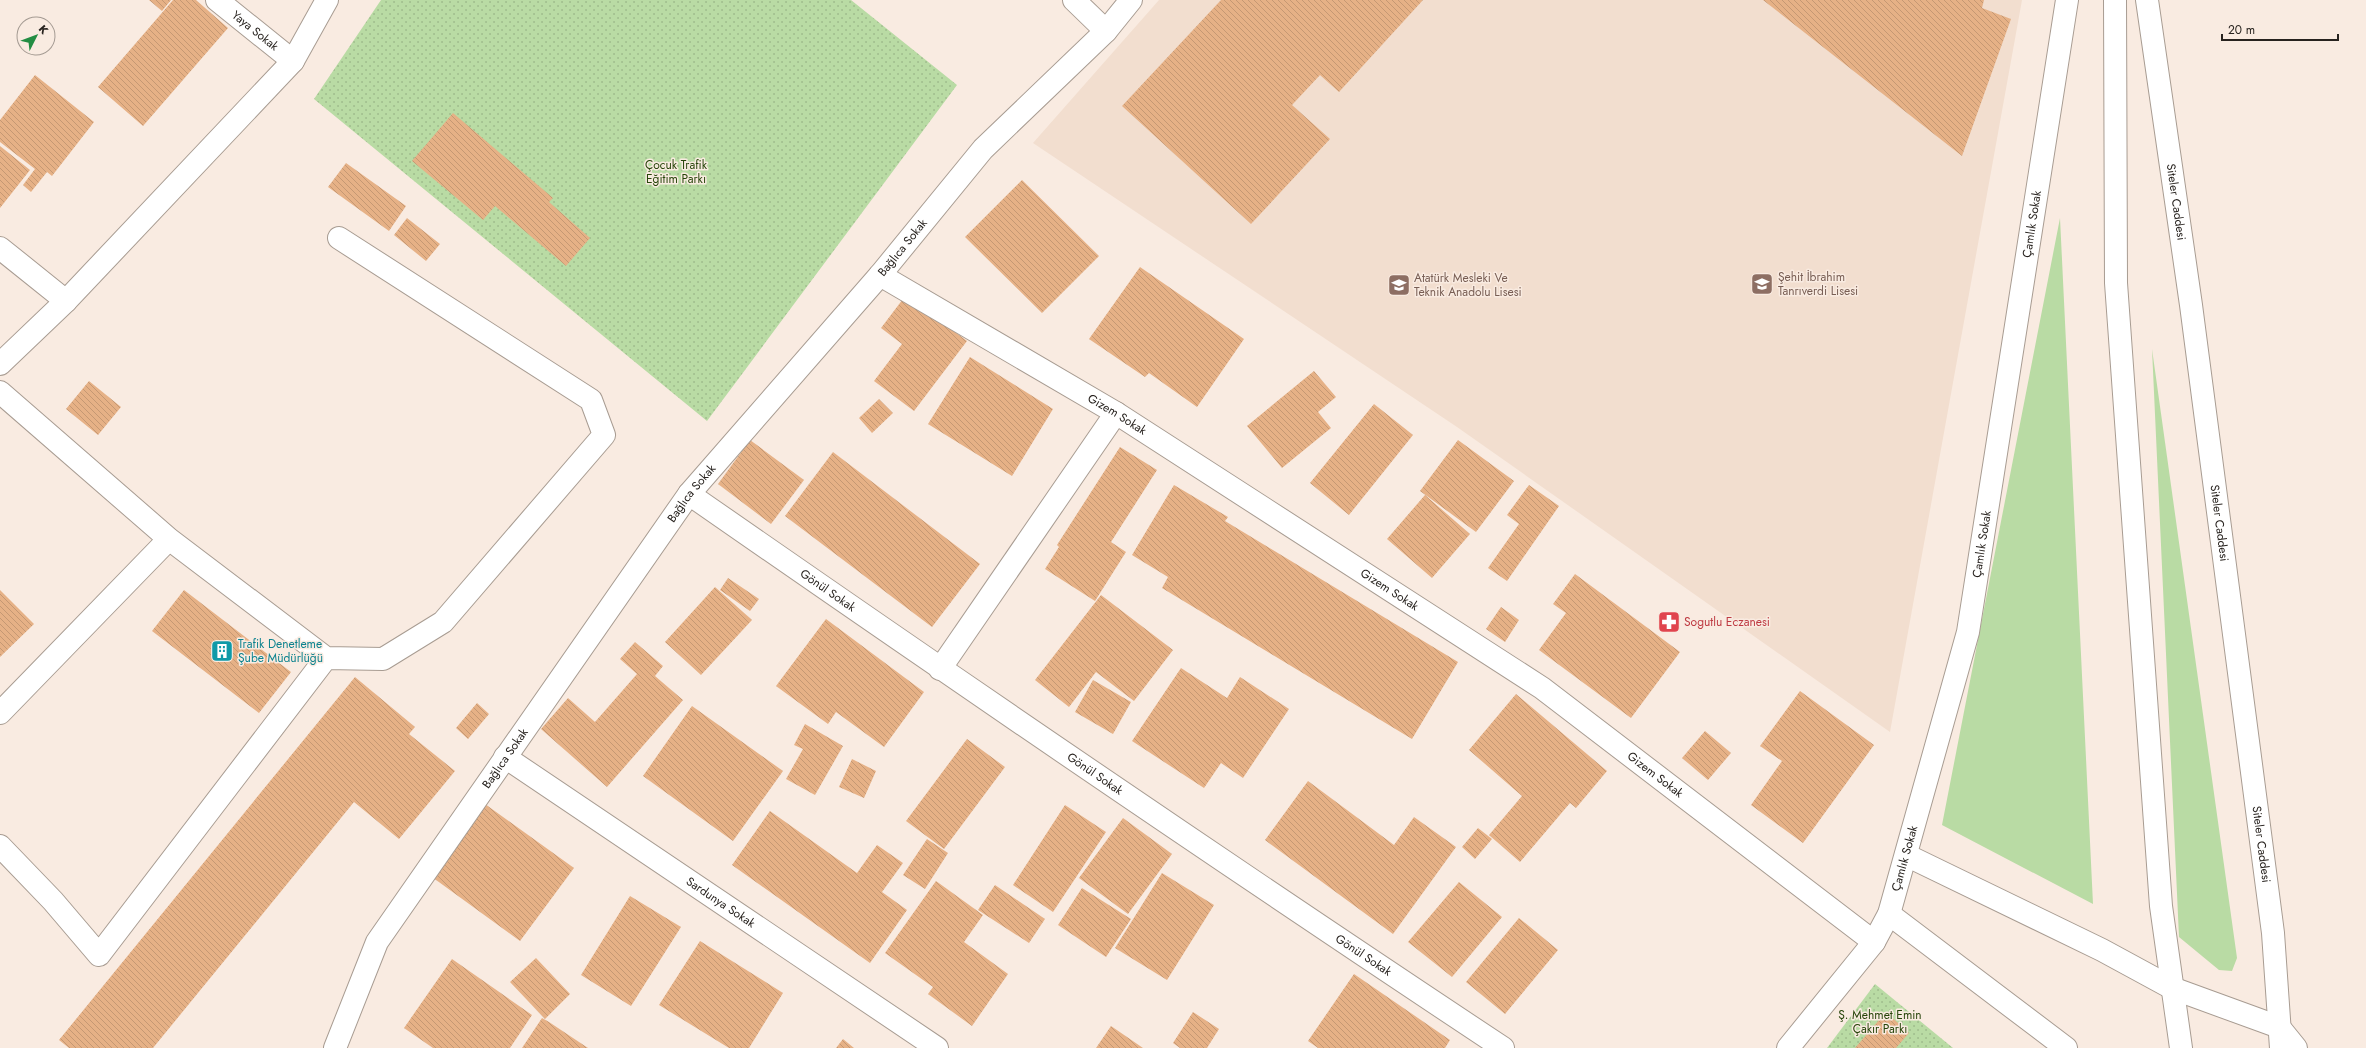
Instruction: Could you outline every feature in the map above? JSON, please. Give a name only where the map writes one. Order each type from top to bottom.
[{"type":"street","name":"Yaya Sokak","points":[[218,0],[292,61]]},
{"type":"street","points":[[0,364],[66,301],[292,61],[327,0]]},
{"type":"street","points":[[1074,0],[1106,31]]},
{"type":"street","name":"Bağlıca Sokak","points":[[335,1048],[377,942],[689,494],[880,275],[983,149],[1106,31],[1131,0]]},
{"type":"street","name":"Çamlık Sokak","points":[[1788,1048],[1874,942],[1889,914],[1968,632],[2067,0]]},
{"type":"street","points":[[2115,0],[2116,283],[2161,906],[2181,1048]]},
{"type":"street","name":"Siteler Caddesi","points":[[2147,0],[2191,305],[2273,934],[2280,1038]]},
{"type":"street","points":[[0,392],[169,539],[326,658],[383,659],[443,622],[604,435],[591,400],[339,238]]},
{"type":"street","points":[[0,248],[66,301]]},
{"type":"street","name":"Gizem Sokak","points":[[880,275],[1116,413],[1542,688],[1874,942]]},
{"type":"street","points":[[940,669],[1116,413]]},
{"type":"street","name":"Gönül Sokak","points":[[689,494],[940,669],[1297,911],[1503,1048]]},
{"type":"street","points":[[0,713],[169,539]]},
{"type":"street","points":[[0,846],[53,901],[100,955],[326,658]]},
{"type":"street","name":"Sardunya Sokak","points":[[505,757],[937,1048]]},
{"type":"street","points":[[1906,854],[2102,950],[2172,988],[2280,1038],[2296,1048]]},
{"type":"street","points":[[1889,914],[2066,1048]]},
{"type":"shaded area","name":"Şehit İbrahim Tanrıverdi Lisesi","points":[[1159,0],[2022,0],[1890,732],[1457,427],[1033,143]]},
{"type":"green space","name":"Çocuk Trafik Eğitim Parkı","points":[[381,0],[851,0],[957,85],[707,421],[314,99]]},
{"type":"green space","points":[[2060,218],[2093,904],[1942,825]]},
{"type":"green space","points":[[2152,349],[2237,958],[2232,971],[2219,970],[2179,937]]},
{"type":"green space","name":"Ş. Mehmet Emin Çakır Parkı","points":[[1875,984],[1953,1048],[1827,1048]]},
{"type":"building","points":[[149,0],[171,0],[162,11]]},
{"type":"building","points":[[173,0],[196,0],[228,28],[143,126],[98,87]]},
{"type":"building","points":[[1221,0],[1423,0],[1339,92],[1320,75],[1292,105],[1330,139],[1251,224],[1122,106]]},
{"type":"building","points":[[1763,0],[1984,0],[1982,8],[2011,19],[1962,156]]},
{"type":"building","points":[[35,75],[94,122],[52,176],[47,172],[31,192],[23,185],[35,169],[0,142],[0,120]]},
{"type":"building","points":[[453,113],[553,198],[549,202],[590,238],[566,266],[495,206],[483,220],[412,161]]},
{"type":"building","points":[[0,146],[30,170],[0,208]]},
{"type":"building","points":[[346,163],[406,206],[389,231],[328,187]]},
{"type":"building","points":[[1022,180],[1099,256],[1042,313],[965,237]]},
{"type":"building","points":[[407,218],[440,244],[426,261],[394,235]]},
{"type":"building","points":[[1140,267],[1244,339],[1197,407],[1149,373],[1145,377],[1089,339]]},
{"type":"building","points":[[906,295],[967,341],[914,411],[874,381],[902,344],[881,328]]},
{"type":"building","points":[[970,357],[1053,409],[1012,476],[928,424]]},
{"type":"building","points":[[1314,371],[1336,397],[1318,412],[1331,428],[1282,468],[1247,426]]},
{"type":"building","points":[[89,381],[121,407],[98,435],[66,409]]},
{"type":"building","points":[[879,399],[893,413],[872,433],[859,418]]},
{"type":"building","points":[[1374,404],[1413,435],[1349,515],[1310,483]]},
{"type":"building","points":[[750,440],[804,480],[771,524],[718,484]]},
{"type":"building","points":[[1458,440],[1514,481],[1476,532],[1420,491]]},
{"type":"building","points":[[1120,447],[1157,470],[1111,542],[1126,552],[1095,601],[1045,569],[1059,547],[1057,545]]},
{"type":"building","points":[[833,452],[980,564],[932,627],[785,516]]},
{"type":"building","points":[[1174,485],[1228,517],[1225,521],[1458,662],[1412,739],[1162,588],[1168,577],[1132,555]]},
{"type":"building","points":[[1529,485],[1559,506],[1507,581],[1488,568],[1519,524],[1507,515]]},
{"type":"building","points":[[1425,495],[1470,534],[1432,578],[1387,539]]},
{"type":"building","points":[[1575,574],[1680,652],[1631,718],[1539,650],[1566,613],[1553,604]]},
{"type":"building","points":[[728,578],[759,599],[750,611],[720,590]]},
{"type":"building","points":[[715,587],[752,620],[701,675],[665,642]]},
{"type":"building","points":[[0,590],[34,624],[0,657]]},
{"type":"building","name":"Trafik Denetleme Şube Müdürlüğü","points":[[184,590],[291,672],[259,713],[152,631]]},
{"type":"building","points":[[1101,595],[1173,650],[1134,701],[1096,672],[1069,707],[1035,680]]},
{"type":"building","points":[[1501,607],[1519,620],[1505,642],[1486,629]]},
{"type":"building","points":[[826,619],[924,692],[884,747],[836,712],[828,724],[776,686]]},
{"type":"building","points":[[635,642],[663,666],[655,676],[683,700],[607,787],[541,729],[568,698],[595,722],[637,674],[620,659]]},
{"type":"building","points":[[1181,668],[1227,698],[1240,677],[1289,709],[1243,778],[1221,763],[1204,788],[1132,741]]},
{"type":"building","points":[[355,677],[415,727],[409,734],[455,771],[399,839],[354,802],[153,1048],[69,1048],[59,1040]]},
{"type":"building","points":[[1093,680],[1131,702],[1113,734],[1075,712]]},
{"type":"building","points":[[1800,691],[1874,745],[1803,843],[1751,805],[1782,761],[1760,746]]},
{"type":"building","points":[[1516,694],[1607,771],[1576,808],[1570,803],[1520,862],[1489,835],[1522,796],[1469,750]]},
{"type":"building","points":[[477,703],[489,714],[468,739],[456,728]]},
{"type":"building","points":[[692,706],[783,771],[733,841],[643,776]]},
{"type":"building","points":[[805,724],[843,746],[815,795],[786,779],[803,749],[794,745]]},
{"type":"building","points":[[1705,731],[1731,753],[1708,780],[1682,758]]},
{"type":"building","points":[[967,739],[1005,767],[944,849],[906,821]]},
{"type":"building","points":[[852,759],[876,771],[864,798],[839,787]]},
{"type":"building","points":[[1308,781],[1394,845],[1414,817],[1456,847],[1393,934],[1265,840]]},
{"type":"building","points":[[485,804],[574,868],[520,941],[432,877]]},
{"type":"building","points":[[1065,805],[1106,832],[1053,912],[1013,885]]},
{"type":"building","points":[[770,811],[857,873],[877,845],[903,863],[882,892],[907,910],[870,963],[732,865]]},
{"type":"building","points":[[1123,818],[1172,854],[1128,914],[1079,878]]},
{"type":"building","points":[[1478,828],[1492,839],[1475,859],[1462,847]]},
{"type":"building","points":[[927,839],[948,853],[925,889],[903,875]]},
{"type":"building","points":[[1162,873],[1214,905],[1167,980],[1115,948]]},
{"type":"building","points":[[936,881],[983,915],[964,942],[1008,974],[972,1026],[928,994],[933,987],[885,953]]},
{"type":"building","points":[[1459,882],[1502,917],[1452,977],[1408,942]]},
{"type":"building","points":[[995,885],[1045,919],[1029,943],[978,910]]},
{"type":"building","points":[[1082,888],[1131,919],[1106,957],[1058,925]]},
{"type":"building","points":[[630,896],[681,927],[631,1006],[581,975]]},
{"type":"building","points":[[1519,918],[1558,950],[1505,1014],[1466,982]]},
{"type":"building","points":[[700,941],[783,993],[749,1048],[729,1048],[659,1005]]},
{"type":"building","points":[[536,958],[570,994],[545,1019],[510,982]]},
{"type":"building","points":[[452,959],[532,1015],[510,1048],[433,1048],[404,1028]]},
{"type":"building","points":[[1354,974],[1450,1040],[1445,1048],[1318,1048],[1308,1041]]},
{"type":"building","points":[[1193,1012],[1219,1029],[1207,1048],[1180,1048],[1173,1043]]},
{"type":"building","points":[[1886,1012],[1909,1033],[1896,1048],[1855,1048]]},
{"type":"building","points":[[542,1018],[549,1022],[588,1048],[522,1048]]},
{"type":"building","points":[[1111,1026],[1143,1048],[1096,1048]]},
{"type":"building","points":[[843,1039],[854,1048],[836,1048]]},
{"type":"place","name":"Şehit İbrahim Tanrıverdi Lisesi","points":[[1762,284]]},
{"type":"place","name":"Atatürk Mesleki Ve Teknik Anadolu Lisesi","points":[[1399,285]]},
{"type":"place","name":"Sogutlu Eczanesi","points":[[1669,622]]},
{"type":"place","name":"Trafik Denetleme Şube Müdürlüğü","points":[[222,651]]}]
